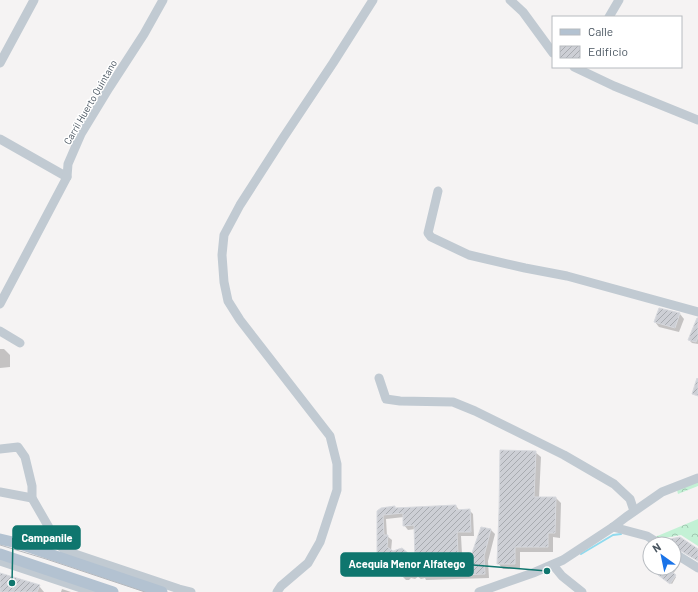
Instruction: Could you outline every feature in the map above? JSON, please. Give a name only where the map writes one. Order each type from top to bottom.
[{"type":"main road","points":[[0,539],[17,543],[162,592]]},
{"type":"main road","points":[[0,554],[113,592]]},
{"type":"street","points":[[0,63],[34,0]]},
{"type":"street","name":"Carril Huerto Quintano","points":[[0,304],[67,177],[68,164],[81,134],[144,34],[163,0]]},
{"type":"street","points":[[277,592],[281,586],[308,563],[320,542],[337,490],[337,464],[330,436],[240,320],[228,301],[224,282],[222,255],[224,235],[240,205],[334,63],[373,0]]},
{"type":"street","points":[[510,0],[523,12],[552,52]]},
{"type":"street","points":[[610,16],[619,0]]},
{"type":"street","points":[[576,68],[614,86],[698,120]]},
{"type":"street","points":[[0,139],[67,177]]},
{"type":"street","points":[[438,191],[428,233],[431,237],[463,252],[525,268],[567,276],[698,312]]},
{"type":"street","points":[[0,332],[20,343]]},
{"type":"street","points":[[379,378],[386,399],[400,401],[453,402],[564,455],[614,484],[630,499],[634,511]]},
{"type":"street","points":[[0,448],[18,447],[24,457],[32,486],[32,498],[59,545],[66,551],[191,592]]},
{"type":"street","points":[[479,592],[563,560],[613,528],[634,511],[662,492],[698,478]]},
{"type":"street","points":[[0,492],[32,498]]},
{"type":"street","points":[[613,528],[647,536]]},
{"type":"street","points":[[682,558],[698,568]]},
{"type":"street","points":[[0,562],[93,592]]},
{"type":"street","points":[[553,565],[562,576],[582,592]]},
{"type":"green space","points":[[698,481],[698,486],[678,494],[677,490]]},
{"type":"green space","points":[[698,519],[698,546],[681,535],[657,536]]},
{"type":"building","points":[[659,308],[680,313],[675,328],[654,322]]},
{"type":"building","points":[[697,318],[698,337],[696,342],[688,340]]},
{"type":"building","points":[[697,378],[698,379],[698,396],[692,394]]},
{"type":"building","points":[[500,450],[536,451],[534,497],[556,497],[555,533],[548,533],[548,547],[515,547],[515,564],[497,564]]},
{"type":"building","points":[[456,505],[456,510],[470,509],[471,532],[457,532],[458,554],[472,553],[481,527],[491,529],[484,556],[485,574],[421,576],[421,574],[413,574],[406,575],[404,577],[399,574],[400,568],[386,568],[386,559],[377,559],[377,511],[381,508],[395,506],[395,508]],"holes":[[[403,513],[403,526],[414,525],[415,559],[402,548],[393,551],[387,547],[388,535],[384,535],[383,515]]]},
{"type":"building","points":[[682,538],[698,549],[698,561],[682,552]]},
{"type":"building","points":[[0,573],[40,585],[37,592],[0,592]]},
{"type":"building","points":[[659,576],[675,576],[670,584]]},
{"type":"waterway","points":[[581,554],[613,535],[621,534]]},
{"type":"tram line","points":[[0,545],[145,592]]},
{"type":"place","name":"Acequia Menor Alfatego","points":[[547,571]]},
{"type":"place","name":"Campanile","points":[[12,583]]}]
